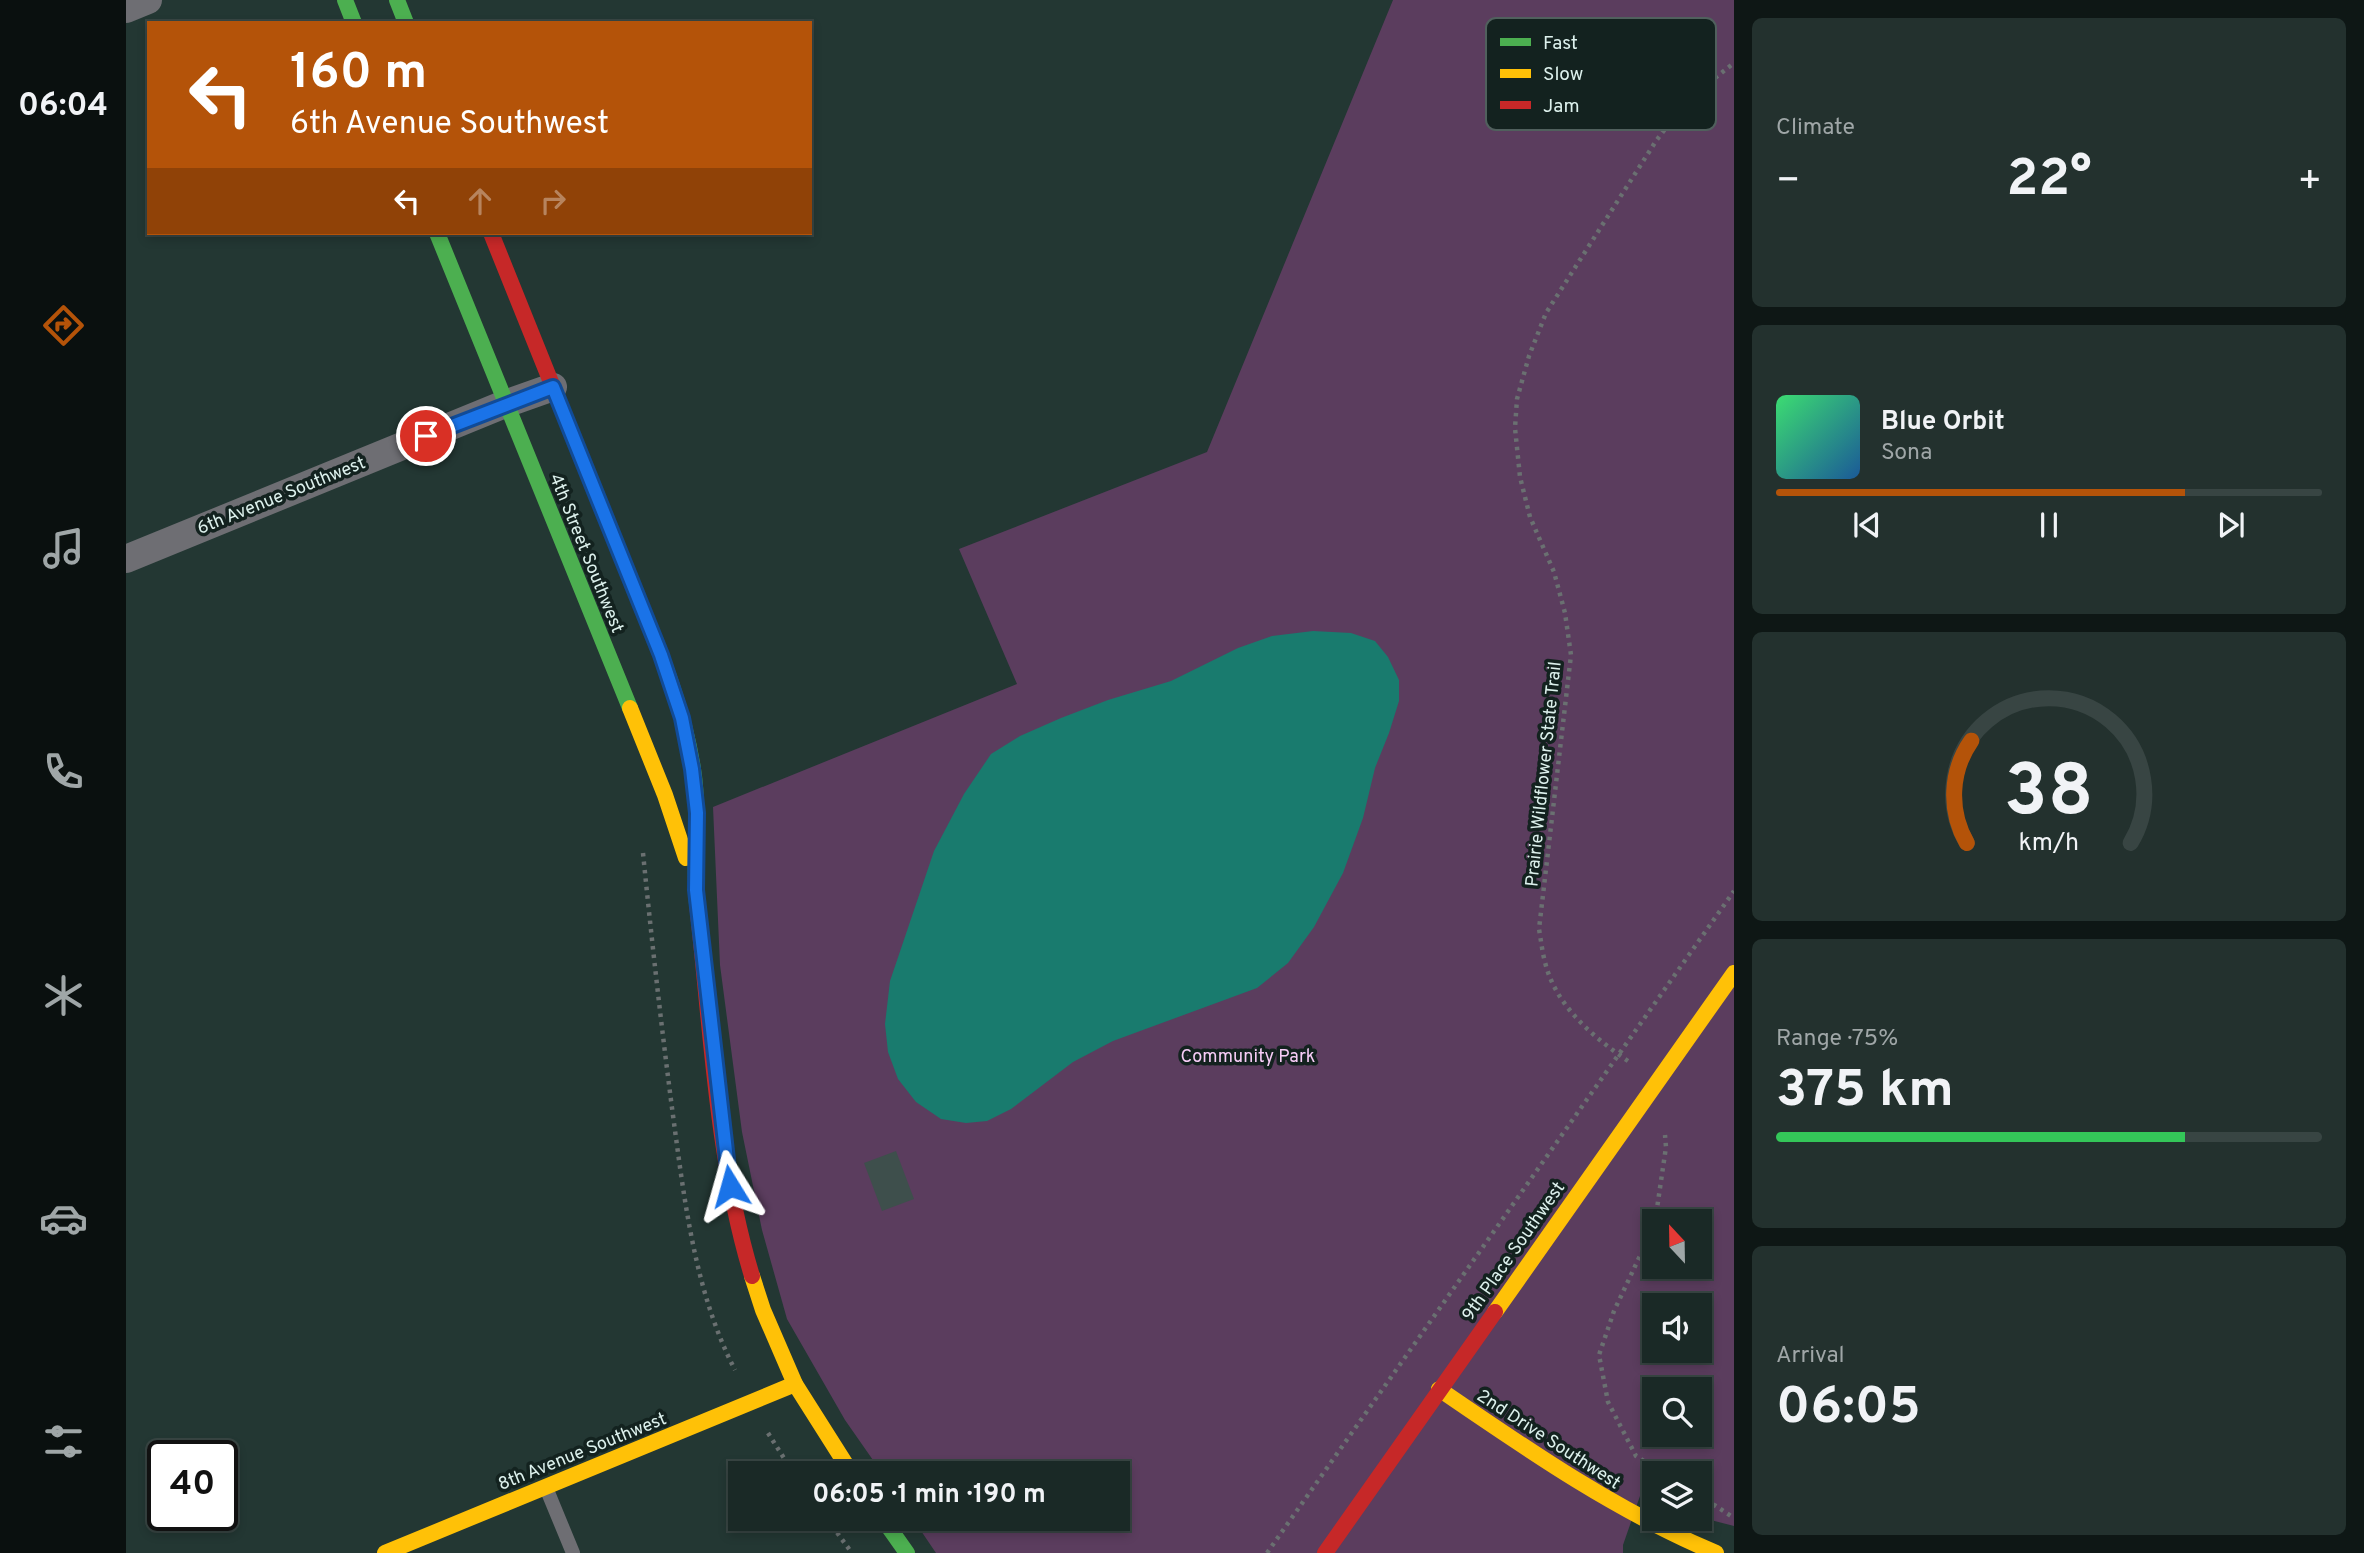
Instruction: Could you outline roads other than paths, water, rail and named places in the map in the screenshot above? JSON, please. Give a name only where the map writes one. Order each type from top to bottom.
[{"type":"street","points":[[126,9],[148,0]]},
{"type":"street","points":[[345,0],[353,21]]},
{"type":"street","points":[[397,0],[405,21]]},
{"type":"street","name":"4th Street Southwest","points":[[438,235],[665,795],[696,890]]},
{"type":"street","name":"4th Street Southwest","points":[[492,235],[661,655],[682,718],[697,813],[696,890],[733,1205],[756,1291],[794,1384],[844,1461]]},
{"type":"street","name":"6th Avenue Southwest","points":[[126,558],[553,387]]},
{"type":"street","name":"9th Place Southwest","points":[[1325,1553],[1734,973]]},
{"type":"street","name":"8th Avenue Southwest","points":[[385,1553],[794,1384]]},
{"type":"street","name":"2nd Drive Southwest","points":[[1439,1389],[1575,1482],[1619,1508],[1716,1553]]},
{"type":"street","points":[[891,1531],[907,1553]]},
{"type":"lane","points":[[545,1486],[573,1553]]},
{"type":"park label","name":"Community Park","points":[[1248,1056]]}]
